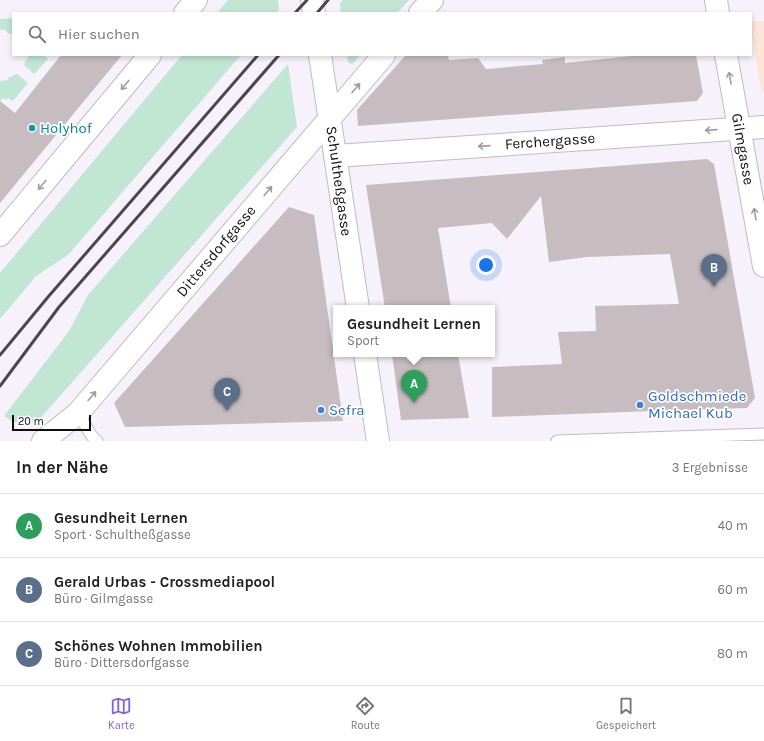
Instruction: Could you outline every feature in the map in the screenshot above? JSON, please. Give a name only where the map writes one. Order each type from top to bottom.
[{"type":"street","points":[[186,12],[196,0]]},
{"type":"street","points":[[312,0],[314,12]]},
{"type":"street","points":[[421,12],[432,0]]},
{"type":"street","points":[[716,0],[718,12]]},
{"type":"street","points":[[0,235],[149,56]]},
{"type":"street","name":"Schultheßgasse","points":[[320,56],[358,305]]},
{"type":"street","name":"Dittersdorfgasse","points":[[43,441],[78,413],[383,56]]},
{"type":"street","name":"Gilmgasse","points":[[726,56],[764,266]]},
{"type":"street","name":"Ferchergasse","points":[[335,156],[764,126]]},
{"type":"street","points":[[365,357],[378,441]]},
{"type":"lane","points":[[78,413],[91,435],[97,441]]},
{"type":"lane","points":[[557,441],[764,434]]},
{"type":"shaded area","points":[[764,21],[764,92],[761,90],[752,36],[752,22]]},
{"type":"green space","points":[[228,0],[278,0],[279,9],[277,12],[218,12]]},
{"type":"green space","points":[[343,0],[409,0],[398,12],[341,12],[340,3]]},
{"type":"green space","points":[[12,18],[12,35],[6,32],[6,30],[0,30],[0,19]]},
{"type":"green space","points":[[28,56],[45,56],[48,59],[34,74],[24,65],[26,59],[28,59]]},
{"type":"green space","points":[[181,56],[240,56],[68,255],[36,276],[0,319],[0,273]]},
{"type":"green space","points":[[347,56],[359,56],[354,63],[351,64],[348,62]]},
{"type":"green space","points":[[288,64],[297,127],[38,421],[13,422],[4,416],[69,331],[88,295]]},
{"type":"green space","points":[[17,74],[28,83],[13,101],[8,98],[6,100],[3,98],[0,101],[0,81],[8,80],[8,78]]},
{"type":"building","name":"Holyhof","points":[[60,56],[121,56],[0,203],[0,101],[15,113]]},
{"type":"building","points":[[405,56],[448,56],[449,60],[478,58],[486,69],[543,64],[542,60],[565,57],[565,63],[632,56],[696,56],[703,93],[697,101],[358,126],[357,110]]},
{"type":"building","points":[[707,159],[714,164],[755,398],[747,408],[492,417],[492,367],[562,364],[558,332],[596,331],[595,306],[679,304],[670,254],[587,257],[549,262],[541,196],[507,239],[492,223],[438,228],[451,305],[385,305],[366,185]]},
{"type":"building","points":[[289,207],[314,215],[343,421],[125,427],[114,403]]},
{"type":"building","points":[[392,357],[459,357],[469,418],[401,420]]},
{"type":"railway","points":[[296,12],[307,0]]},
{"type":"railway","points":[[318,12],[328,0]]},
{"type":"railway","points":[[0,355],[48,297],[257,56]]},
{"type":"railway","points":[[0,386],[59,307],[278,56]]},
{"type":"place","name":"Holyhof","points":[[32,128]]},
{"type":"place","name":"Gerald Urbas - Crossmediapool","points":[[714,287]]},
{"type":"place","name":"Gesundheit Lernen","points":[[414,403]]},
{"type":"place","name":"Goldschmiede Michael Kub","points":[[640,405]]},
{"type":"place","name":"Sefra","points":[[321,410]]},
{"type":"place","name":"Schönes Wohnen Immobilien","points":[[227,411]]}]
